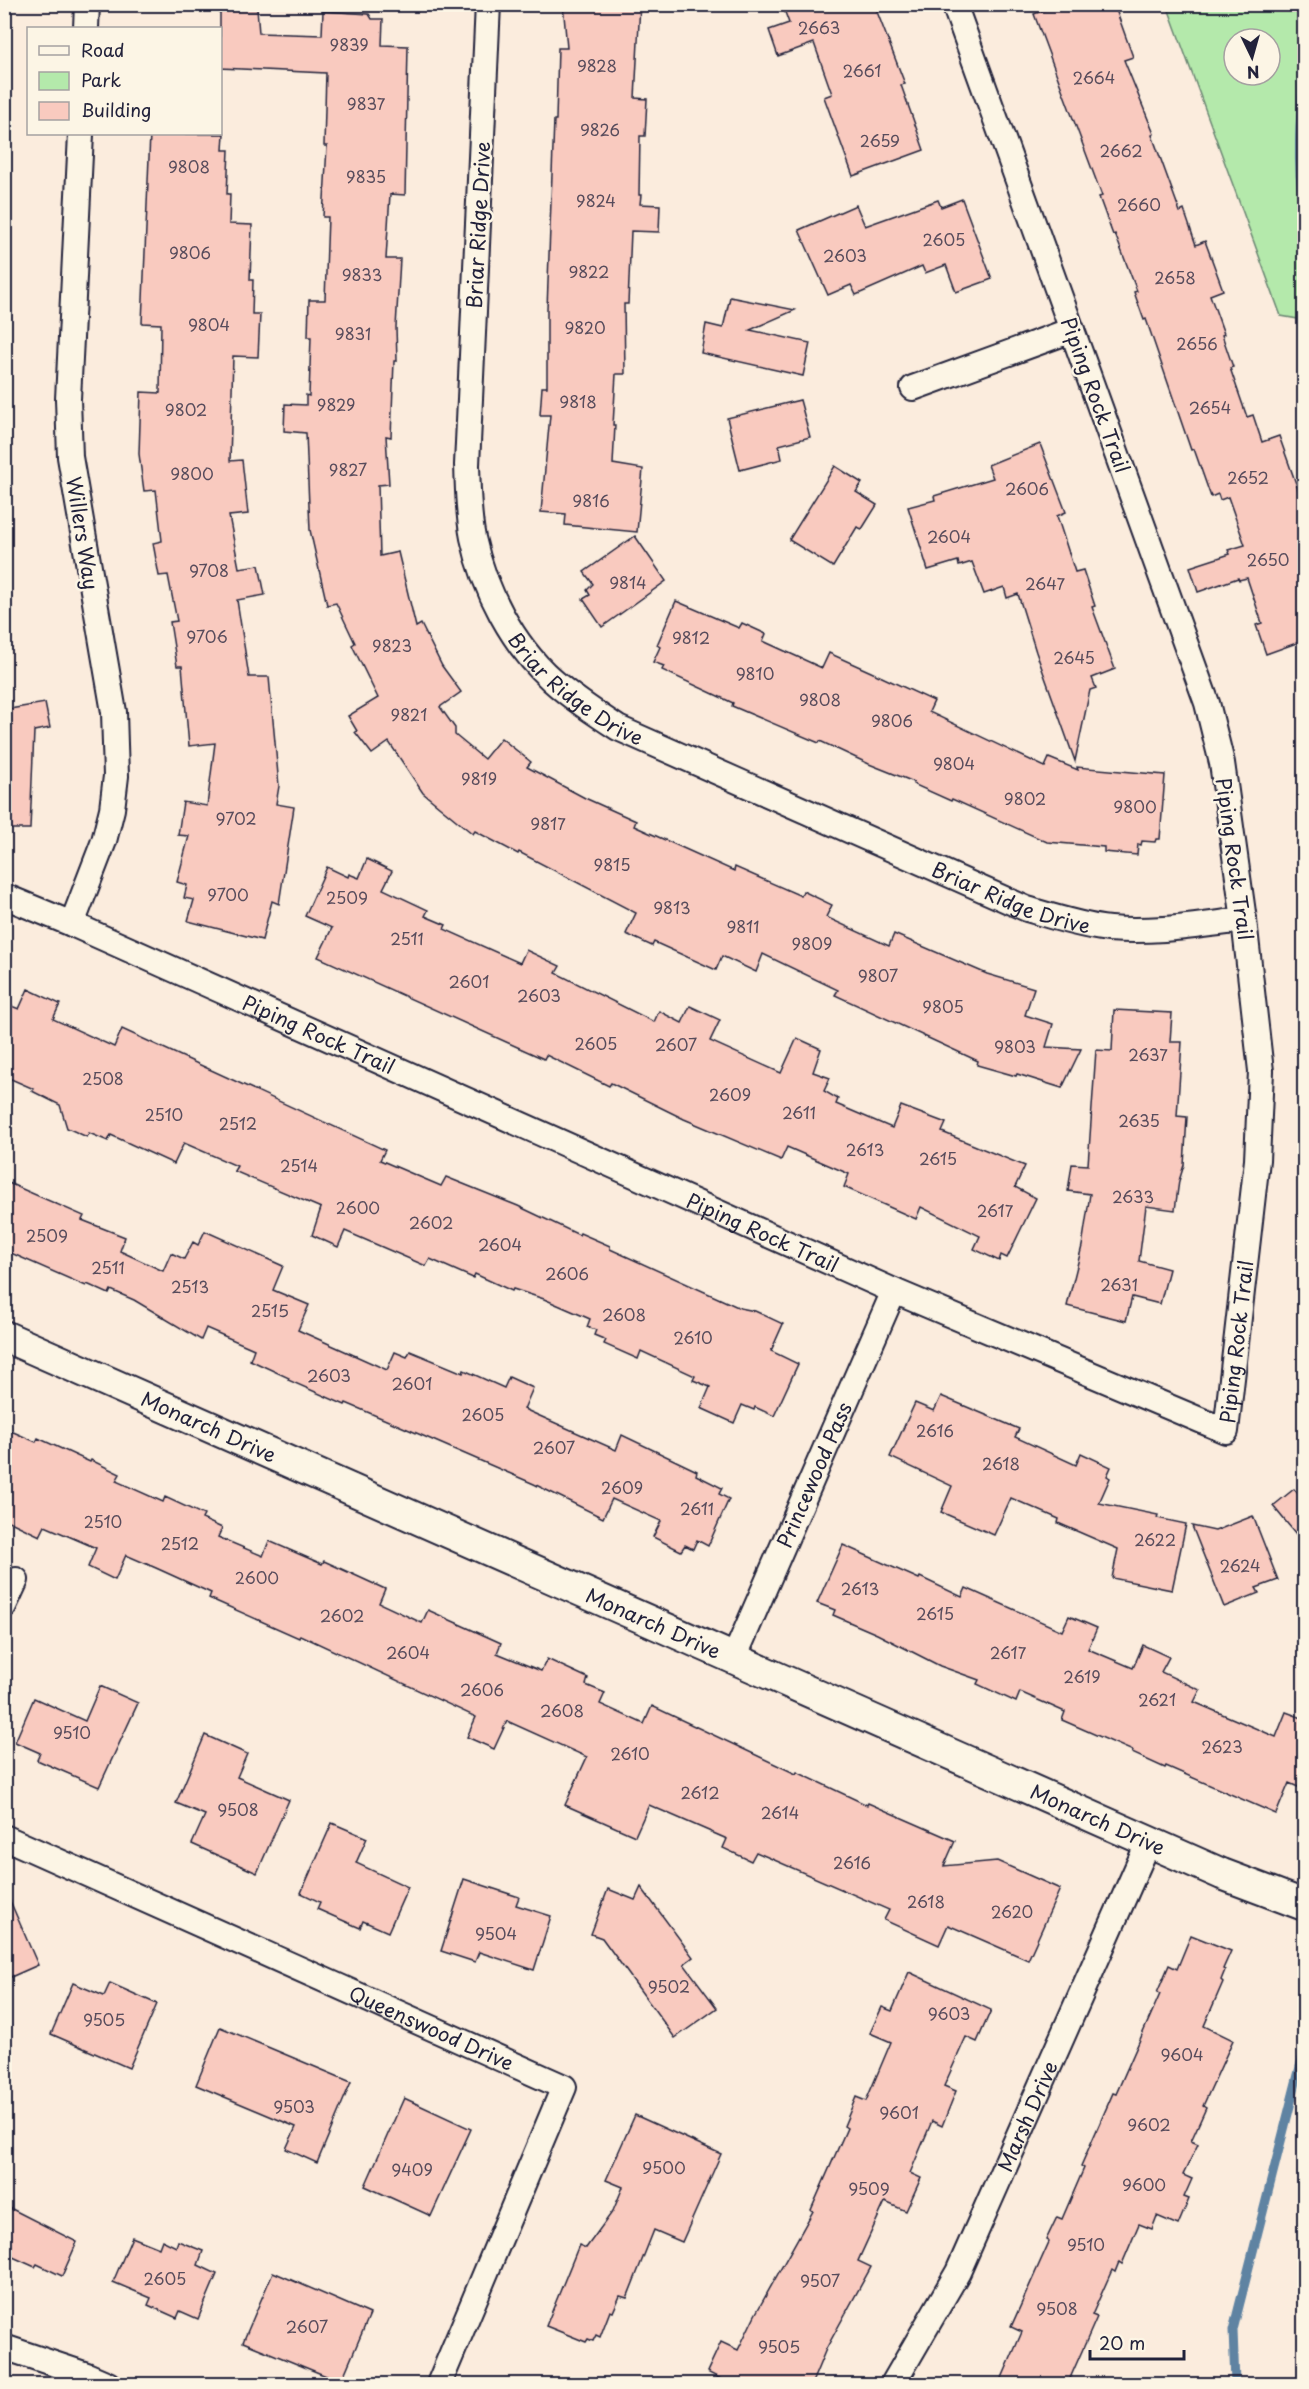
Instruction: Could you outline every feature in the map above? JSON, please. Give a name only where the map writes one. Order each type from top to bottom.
[{"type":"street","points":[[86,27],[87,4]]},
{"type":"street","name":"Briar Ridge Drive","points":[[488,4],[467,465],[468,499],[472,537],[482,572],[498,607],[520,644],[550,679],[618,728],[1028,909],[1069,921],[1109,929],[1158,930],[1244,920]]},
{"type":"street","name":"Piping Rock Trail","points":[[4,896],[72,924],[894,1291],[1226,1431],[1261,1115],[1261,1071],[1244,920],[1222,763],[1207,703],[954,4]]},
{"type":"street","name":"Willers Way","points":[[72,924],[104,841],[112,809],[117,766],[114,712],[70,457],[68,399],[81,135]]},
{"type":"street","points":[[913,388],[1072,330]]},
{"type":"street","name":"Princewood Pass","points":[[734,1658],[894,1291]]},
{"type":"street","name":"Monarch Drive","points":[[4,1336],[1222,1874],[1305,1905]]},
{"type":"street","points":[[4,1606],[16,1580]]},
{"type":"street","name":"Queenswood Drive","points":[[4,1837],[564,2087],[439,2385]]},
{"type":"street","name":"Marsh Drive","points":[[893,2385],[958,2272],[1149,1840]]},
{"type":"street","points":[[4,2347],[87,2375],[108,2385]]},
{"type":"green space","points":[[1167,5],[1304,5],[1304,320],[1281,316]]},
{"type":"building","points":[[563,4],[640,4],[635,98],[647,99],[645,136],[640,136],[639,195],[641,195],[640,204],[660,205],[659,232],[631,231],[628,304],[624,304],[625,374],[616,374],[613,425],[615,425],[613,464],[643,469],[637,532],[565,525],[566,514],[541,512],[550,415],[540,415],[542,387],[547,387],[547,309],[558,48],[567,48]]},
{"type":"building","points":[[782,4],[874,4],[905,84],[901,85],[924,150],[853,176],[824,97],[832,94],[814,43],[778,56],[769,30],[789,23]]},
{"type":"building","points":[[1060,4],[1114,4],[1133,57],[1124,60],[1154,134],[1152,135],[1180,212],[1184,210],[1196,245],[1205,241],[1223,290],[1210,295],[1224,334],[1222,335],[1233,367],[1230,368],[1247,417],[1253,415],[1262,442],[1279,436],[1305,509],[1305,640],[1266,654],[1256,625],[1262,623],[1247,578],[1239,580],[1238,578],[1198,592],[1190,567],[1230,554],[1228,550],[1245,545],[1228,497],[1220,500],[1218,494],[1211,497],[1194,449],[1191,450],[1146,319],[1144,320],[1134,292],[1137,291],[1115,234],[1113,235],[1099,197],[1102,196],[1034,14]]},
{"type":"building","points":[[220,8],[257,9],[259,33],[322,35],[323,11],[369,14],[372,19],[383,19],[382,45],[408,46],[405,195],[390,194],[386,259],[400,259],[396,327],[397,361],[394,361],[391,437],[386,436],[389,484],[378,485],[380,556],[398,552],[416,627],[421,624],[442,666],[461,692],[440,707],[455,728],[455,735],[484,759],[501,738],[531,762],[527,767],[585,798],[636,821],[634,826],[734,871],[735,867],[801,896],[803,891],[832,905],[826,917],[889,946],[894,934],[987,974],[1034,988],[1025,1015],[1053,1024],[1046,1047],[1081,1049],[1062,1088],[977,1065],[978,1061],[835,995],[838,990],[763,954],[756,972],[722,956],[716,970],[654,942],[652,946],[626,934],[636,913],[519,852],[518,854],[475,831],[473,834],[423,793],[389,742],[372,754],[355,732],[357,731],[348,716],[378,698],[352,645],[355,643],[336,603],[327,605],[310,530],[306,433],[284,431],[285,404],[306,405],[306,395],[309,396],[311,337],[308,337],[309,300],[325,300],[328,217],[323,217],[327,146],[324,146],[326,73],[222,68],[222,27],[220,27]]},
{"type":"building","points":[[224,134],[223,150],[229,150],[227,194],[230,194],[229,224],[252,225],[250,280],[253,280],[252,314],[260,314],[258,357],[233,356],[230,461],[242,460],[248,514],[229,516],[239,568],[259,565],[265,595],[237,600],[249,677],[269,677],[279,786],[276,804],[294,807],[279,904],[272,901],[262,940],[188,921],[194,900],[184,898],[187,885],[177,882],[189,836],[178,835],[183,802],[207,806],[215,743],[189,746],[182,666],[177,666],[170,622],[177,621],[168,575],[159,576],[153,543],[162,541],[156,490],[144,491],[139,454],[141,392],[160,393],[161,324],[142,323],[150,135]]},
{"type":"building","points":[[962,199],[992,279],[956,292],[946,265],[925,273],[922,266],[856,295],[851,285],[828,295],[799,230],[856,205],[865,226],[938,200],[941,207]]},
{"type":"building","points":[[730,297],[795,310],[750,330],[810,343],[803,376],[701,353],[706,324],[723,328]]},
{"type":"building","points":[[800,400],[810,437],[779,445],[782,459],[740,470],[727,418]]},
{"type":"building","points":[[1040,444],[1066,512],[1057,516],[1075,572],[1083,570],[1095,606],[1092,607],[1115,669],[1092,678],[1096,688],[1090,690],[1075,761],[1018,594],[1007,598],[1004,587],[984,594],[972,562],[959,566],[958,561],[928,570],[908,507],[935,500],[934,496],[993,478],[988,465]]},
{"type":"building","points":[[835,466],[862,483],[856,492],[877,505],[862,529],[857,527],[833,567],[789,540]]},
{"type":"building","points":[[635,536],[666,581],[602,627],[583,599],[590,595],[587,590],[593,584],[584,572]]},
{"type":"building","points":[[676,601],[739,628],[742,623],[766,634],[763,641],[822,668],[829,653],[934,701],[929,712],[1045,767],[1049,758],[1078,770],[1077,767],[1165,775],[1160,839],[1156,839],[1155,842],[1142,841],[1141,845],[1138,844],[1137,855],[1104,852],[1104,847],[1047,842],[820,741],[819,743],[732,706],[733,703],[662,670],[664,666],[653,662],[660,647],[657,645]]},
{"type":"building","points":[[45,703],[50,728],[34,731],[30,829],[4,829],[4,710]]},
{"type":"building","points":[[367,859],[392,871],[383,889],[428,910],[425,916],[446,925],[444,929],[520,963],[526,950],[560,966],[556,973],[654,1022],[659,1011],[682,1023],[690,1006],[720,1020],[710,1041],[781,1073],[797,1038],[821,1049],[813,1072],[830,1078],[824,1091],[838,1099],[836,1104],[892,1128],[901,1106],[946,1123],[942,1132],[1025,1166],[1015,1187],[1036,1198],[1007,1258],[1001,1255],[999,1261],[974,1249],[980,1236],[921,1207],[916,1219],[844,1187],[849,1174],[787,1147],[781,1160],[684,1119],[611,1083],[609,1086],[546,1055],[544,1059],[318,957],[332,928],[305,916],[327,867],[348,877],[349,874],[359,878]]},
{"type":"building","points":[[28,989],[60,1004],[53,1019],[114,1047],[122,1029],[385,1150],[380,1160],[441,1186],[446,1177],[518,1206],[579,1235],[580,1233],[610,1246],[610,1249],[740,1308],[755,1311],[783,1324],[771,1351],[798,1364],[774,1416],[755,1407],[754,1410],[742,1405],[734,1423],[701,1408],[710,1387],[693,1380],[695,1376],[641,1351],[638,1359],[604,1344],[606,1340],[594,1335],[596,1330],[587,1327],[590,1319],[544,1299],[513,1289],[512,1291],[475,1274],[473,1278],[430,1259],[426,1266],[345,1231],[338,1247],[312,1235],[321,1208],[234,1171],[237,1166],[184,1143],[174,1164],[111,1135],[108,1141],[89,1133],[87,1137],[67,1128],[60,1105],[32,1091],[34,1089],[4,1076],[4,1003],[19,1009]]},
{"type":"building","points":[[1114,1010],[1172,1013],[1170,1042],[1182,1042],[1177,1116],[1187,1117],[1184,1165],[1175,1210],[1146,1206],[1139,1261],[1169,1269],[1160,1304],[1132,1297],[1126,1321],[1067,1306],[1082,1246],[1090,1194],[1068,1191],[1072,1164],[1088,1165],[1096,1050],[1112,1051]]},
{"type":"building","points":[[4,1181],[84,1216],[82,1220],[125,1237],[120,1251],[163,1271],[171,1253],[184,1259],[193,1242],[198,1245],[205,1231],[283,1266],[273,1290],[309,1305],[298,1330],[387,1370],[395,1352],[407,1357],[410,1351],[463,1373],[464,1370],[504,1388],[509,1377],[533,1388],[524,1409],[616,1450],[622,1435],[697,1471],[696,1475],[722,1488],[719,1494],[729,1499],[708,1546],[697,1540],[693,1549],[685,1545],[681,1551],[653,1537],[661,1521],[612,1499],[603,1518],[534,1484],[288,1380],[289,1378],[250,1360],[254,1349],[206,1328],[201,1340],[134,1300],[111,1290],[109,1294],[87,1284],[86,1286],[4,1250]]},
{"type":"building","points":[[941,1396],[1019,1429],[1015,1437],[1076,1465],[1081,1453],[1111,1467],[1107,1476],[1110,1478],[1099,1503],[1158,1515],[1157,1518],[1186,1524],[1172,1590],[1112,1578],[1118,1549],[1058,1523],[1059,1519],[1011,1498],[994,1535],[941,1512],[952,1486],[890,1457],[915,1403],[934,1411]]},
{"type":"building","points":[[11,1431],[36,1442],[38,1438],[90,1462],[91,1460],[120,1474],[116,1481],[163,1502],[165,1497],[204,1515],[202,1519],[222,1528],[218,1537],[263,1556],[269,1541],[322,1564],[324,1561],[385,1589],[379,1603],[422,1623],[428,1610],[501,1643],[497,1653],[541,1671],[547,1659],[588,1678],[586,1685],[605,1693],[600,1704],[644,1724],[652,1706],[796,1774],[797,1772],[867,1805],[868,1803],[955,1841],[944,1866],[997,1861],[1060,1889],[1028,1960],[948,1925],[939,1945],[884,1920],[889,1910],[756,1852],[751,1861],[723,1848],[727,1839],[649,1805],[635,1836],[565,1805],[587,1757],[507,1721],[494,1749],[467,1737],[476,1717],[300,1635],[299,1638],[209,1598],[211,1593],[156,1568],[126,1555],[115,1580],[88,1567],[96,1548],[45,1526],[40,1536],[4,1519],[4,1446]]},
{"type":"building","points":[[1294,1489],[1305,1502],[1305,1545],[1273,1506]]},
{"type":"building","points":[[1253,1516],[1278,1580],[1256,1588],[1259,1593],[1224,1607],[1192,1526],[1215,1531]]},
{"type":"building","points":[[843,1545],[962,1597],[966,1588],[1062,1631],[1069,1616],[1097,1628],[1088,1649],[1133,1668],[1143,1645],[1169,1657],[1161,1672],[1200,1690],[1194,1702],[1276,1737],[1286,1712],[1305,1719],[1305,1790],[1289,1783],[1276,1814],[1166,1766],[1165,1768],[1132,1753],[1133,1751],[1062,1720],[1065,1712],[1020,1692],[1016,1702],[977,1684],[979,1680],[940,1666],[833,1615],[835,1610],[817,1603]]},
{"type":"building","points":[[100,1686],[138,1703],[99,1787],[37,1760],[40,1753],[15,1742],[34,1698],[85,1721]]},
{"type":"building","points":[[205,1735],[247,1754],[237,1777],[289,1800],[257,1873],[192,1844],[205,1815],[176,1803]]},
{"type":"building","points":[[332,1823],[367,1838],[356,1863],[408,1887],[388,1932],[363,1921],[360,1928],[317,1909],[320,1902],[301,1893]]},
{"type":"building","points":[[464,1879],[519,1897],[516,1905],[551,1916],[534,1970],[479,1952],[475,1962],[441,1951]]},
{"type":"building","points":[[4,1887],[38,1965],[4,1980]]},
{"type":"building","points":[[641,1887],[693,1957],[684,1964],[717,2008],[675,2038],[602,1938],[591,1934],[608,1889],[635,1900]]},
{"type":"building","points":[[1191,1935],[1231,1951],[1223,1969],[1225,1970],[1221,1980],[1223,1982],[1204,2026],[1233,2040],[1203,2106],[1206,2108],[1191,2141],[1198,2144],[1183,2175],[1192,2179],[1184,2197],[1189,2199],[1178,2225],[1157,2216],[1152,2229],[1139,2224],[1122,2264],[1119,2262],[1115,2272],[1112,2270],[1092,2315],[1097,2317],[1067,2385],[999,2385],[1022,2332],[1011,2327],[1049,2242],[1046,2240],[1057,2217],[1062,2219],[1084,2168],[1081,2166],[1160,1994],[1157,1993],[1169,1965],[1177,1969]]},
{"type":"building","points":[[909,1972],[991,2010],[977,2042],[966,2037],[944,2086],[956,2091],[942,2126],[932,2121],[910,2173],[921,2178],[906,2211],[885,2202],[858,2261],[871,2267],[826,2349],[811,2385],[733,2385],[707,2372],[721,2342],[738,2350],[813,2211],[811,2210],[847,2128],[844,2126],[856,2097],[866,2101],[891,2042],[870,2033],[882,2007],[892,2011]]},
{"type":"building","points":[[73,1983],[104,1996],[110,1983],[157,2004],[129,2068],[51,2034]]},
{"type":"building","points":[[220,2027],[351,2082],[317,2163],[286,2149],[296,2127],[196,2085]]},
{"type":"building","points":[[404,2098],[471,2129],[431,2216],[365,2186]]},
{"type":"building","points":[[635,2115],[721,2154],[682,2242],[654,2230],[627,2298],[620,2296],[613,2312],[610,2311],[600,2337],[596,2335],[593,2341],[588,2339],[586,2342],[546,2326],[579,2245],[586,2248],[613,2211],[623,2187],[606,2180]]},
{"type":"building","points":[[4,2205],[77,2242],[62,2276],[37,2264],[35,2267],[4,2253]]},
{"type":"building","points":[[132,2237],[159,2248],[162,2240],[176,2247],[178,2241],[203,2251],[198,2265],[217,2274],[198,2319],[180,2311],[177,2318],[148,2305],[151,2298],[113,2282]]},
{"type":"building","points":[[273,2272],[370,2314],[341,2382],[243,2342]]},
{"type":"waterway","points":[[1304,77],[1299,157],[1304,205]]},
{"type":"waterway","points":[[1235,2384],[1233,2330],[1304,2051]]}]
